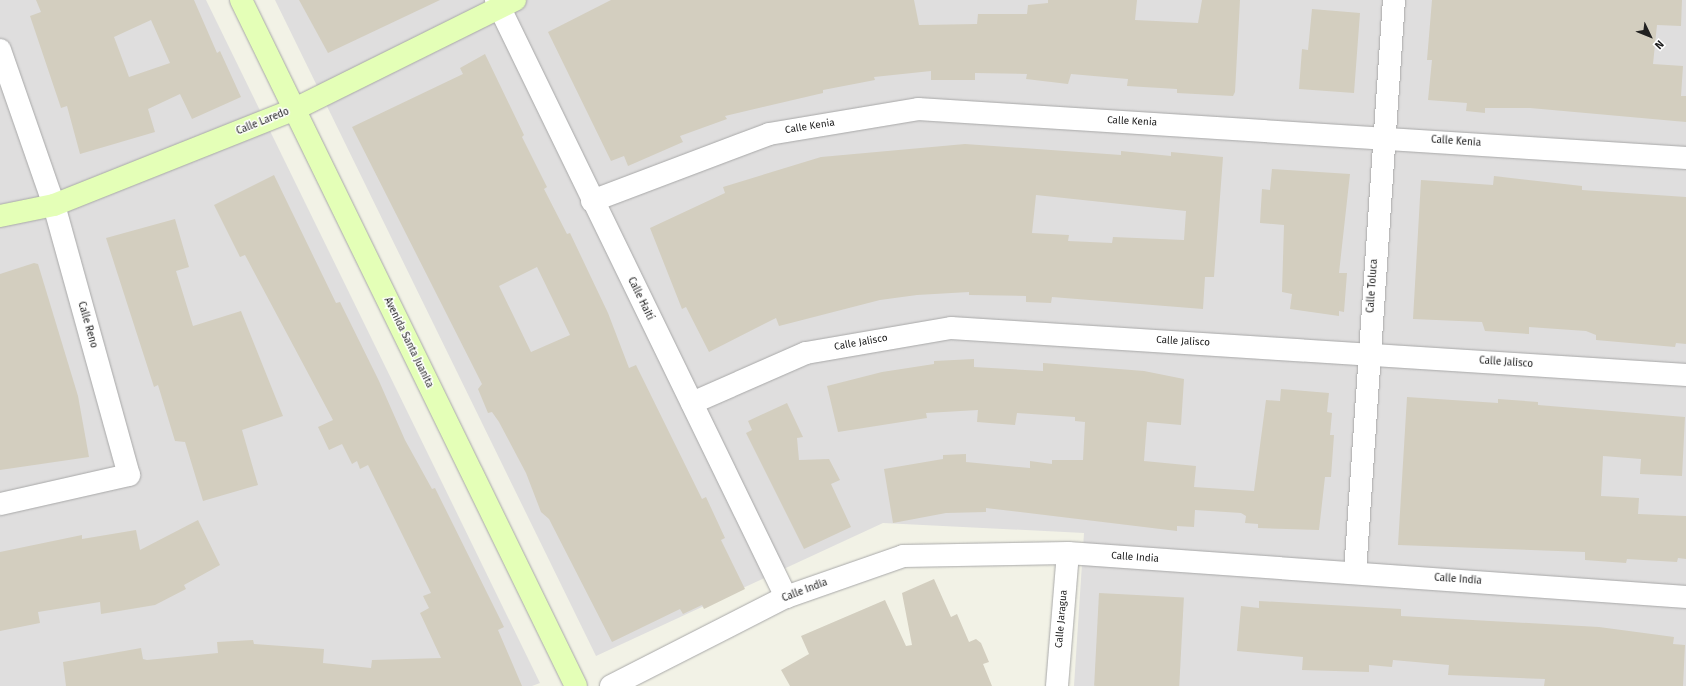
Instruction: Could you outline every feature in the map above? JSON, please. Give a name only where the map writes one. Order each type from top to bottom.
[{"type":"street","name":"Avenida Santa Juanita","points":[[241,0],[293,110],[576,686]]},
{"type":"street","name":"Calle Toluca","points":[[1355,573],[1394,0]]},
{"type":"street","name":"Calle Laredo","points":[[0,216],[54,205],[293,110],[503,2]]},
{"type":"street","name":"Calle Haití","points":[[503,2],[592,201],[786,597]]},
{"type":"street","name":"Calle Reno","points":[[0,50],[54,205],[129,475],[0,504]]},
{"type":"street","name":"Calle Kenia","points":[[592,201],[769,134],[918,109],[1384,137],[1686,158]]},
{"type":"street","name":"Calle Jalisco","points":[[692,403],[806,353],[952,328],[1369,353],[1686,376]]},
{"type":"street","name":"Calle India","points":[[611,686],[786,597],[903,556],[1068,553],[1686,597]]},
{"type":"street","name":"Calle Jaragua","points":[[1057,686],[1068,553]]},
{"type":"shaded area","points":[[0,0],[206,0],[540,683],[532,686],[0,686]]},
{"type":"shaded area","points":[[275,0],[1686,0],[1686,686],[1074,686],[1084,533],[883,523],[596,656]]},
{"type":"building","points":[[36,0],[194,0],[217,53],[220,51],[241,97],[192,119],[180,94],[148,109],[155,132],[80,154],[67,106],[61,108],[30,16],[41,12]],"holes":[[[151,20],[170,63],[129,77],[114,37]]]},
{"type":"building","points":[[299,0],[440,0],[328,53]]},
{"type":"building","points":[[611,0],[914,0],[919,25],[977,24],[978,14],[1027,14],[1028,5],[1048,3],[1048,0],[1137,0],[1135,20],[1198,23],[1202,0],[1240,0],[1235,92],[1233,96],[1177,93],[1177,89],[1127,86],[1128,79],[1071,74],[1068,84],[1026,79],[1027,74],[975,73],[975,80],[931,80],[931,71],[874,77],[875,80],[823,90],[823,93],[725,116],[727,119],[680,136],[683,142],[628,166],[624,156],[611,161],[548,32]]},
{"type":"building","points":[[1432,0],[1682,0],[1681,26],[1657,25],[1653,64],[1683,66],[1681,96],[1686,96],[1686,122],[1530,108],[1485,108],[1485,113],[1466,111],[1467,103],[1428,100],[1432,60],[1427,60]]},
{"type":"building","points":[[1312,9],[1360,13],[1354,93],[1299,89],[1302,49],[1308,50]]},
{"type":"building","points":[[485,54],[524,135],[522,137],[547,187],[544,189],[567,234],[570,233],[608,313],[629,368],[636,365],[702,499],[706,497],[725,538],[721,540],[745,589],[704,609],[702,605],[683,614],[680,609],[612,642],[549,519],[541,512],[526,473],[499,422],[492,412],[488,413],[478,389],[482,384],[352,127],[463,74],[460,68]],"holes":[[[537,267],[570,335],[531,352],[499,286]]]},
{"type":"building","points":[[965,144],[1121,155],[1121,151],[1171,156],[1171,152],[1223,157],[1214,277],[1205,277],[1203,309],[1052,297],[1051,303],[1026,302],[1026,296],[969,295],[969,292],[917,295],[880,300],[779,326],[776,318],[709,352],[686,307],[682,309],[650,228],[725,193],[723,187],[821,157]],"holes":[[[1036,195],[1186,211],[1184,240],[1113,237],[1112,243],[1068,241],[1069,235],[1032,233]]]},
{"type":"building","points":[[1272,169],[1350,174],[1339,273],[1347,273],[1344,312],[1339,311],[1339,316],[1290,309],[1292,294],[1282,292],[1284,225],[1260,223],[1262,189],[1270,190]]},
{"type":"building","points":[[274,175],[336,303],[340,302],[379,381],[405,440],[432,489],[435,488],[504,627],[498,630],[522,686],[66,686],[63,662],[141,648],[143,659],[147,660],[218,653],[217,642],[253,640],[254,644],[324,649],[323,663],[371,668],[372,660],[441,658],[420,613],[429,608],[423,596],[431,593],[368,465],[360,469],[357,461],[352,464],[342,444],[329,450],[318,427],[333,420],[245,255],[240,257],[214,205]]},
{"type":"building","points":[[1494,176],[1582,186],[1582,190],[1686,197],[1686,344],[1676,343],[1675,347],[1596,340],[1596,335],[1586,331],[1529,327],[1529,334],[1485,331],[1482,322],[1413,319],[1421,180],[1493,185]]},
{"type":"building","points":[[175,219],[189,267],[176,271],[193,326],[241,311],[283,416],[242,430],[258,485],[203,501],[185,442],[175,441],[158,385],[154,387],[106,238]]},
{"type":"building","points":[[34,263],[38,264],[78,396],[89,457],[0,470],[0,274]]},
{"type":"building","points":[[974,359],[974,367],[1043,371],[1043,363],[1144,371],[1184,379],[1181,425],[1147,422],[1144,461],[1196,466],[1194,487],[1254,491],[1266,400],[1280,401],[1281,389],[1329,393],[1327,412],[1332,413],[1330,435],[1334,435],[1331,477],[1325,477],[1319,530],[1258,528],[1258,524],[1245,523],[1246,516],[1241,513],[1195,510],[1194,527],[1177,526],[1177,531],[986,508],[986,512],[946,513],[893,523],[884,469],[943,459],[943,455],[966,454],[966,462],[1030,468],[1030,461],[1052,464],[1052,460],[1083,460],[1085,422],[1075,421],[1075,417],[1017,413],[1015,425],[977,422],[978,410],[926,413],[927,418],[838,432],[827,386],[882,372],[934,364],[934,361]]},
{"type":"building","points":[[1407,397],[1498,403],[1498,399],[1538,402],[1538,405],[1685,417],[1682,476],[1640,474],[1641,459],[1603,456],[1601,496],[1639,498],[1638,514],[1686,516],[1686,559],[1678,558],[1677,562],[1627,559],[1626,563],[1585,560],[1585,552],[1398,545]]},
{"type":"building","points":[[787,403],[803,437],[797,438],[799,460],[829,459],[840,480],[831,484],[851,527],[804,549],[746,433],[752,430],[748,421]]},
{"type":"building","points":[[198,520],[220,565],[184,585],[186,589],[155,605],[101,614],[100,602],[38,612],[40,623],[0,631],[0,552],[82,535],[82,539],[136,530],[140,550]]},
{"type":"building","points":[[934,579],[951,617],[957,614],[969,642],[976,639],[981,643],[989,662],[983,664],[992,686],[790,686],[781,670],[809,654],[801,636],[885,600],[906,646],[912,645],[902,593]]},
{"type":"building","points":[[1099,593],[1184,597],[1179,686],[1094,686]]},
{"type":"building","points":[[1259,601],[1401,609],[1401,616],[1599,627],[1674,637],[1673,644],[1685,645],[1683,686],[1544,686],[1545,679],[1448,675],[1449,665],[1393,660],[1392,667],[1369,665],[1369,672],[1302,670],[1303,657],[1237,651],[1241,606],[1259,608]]}]
